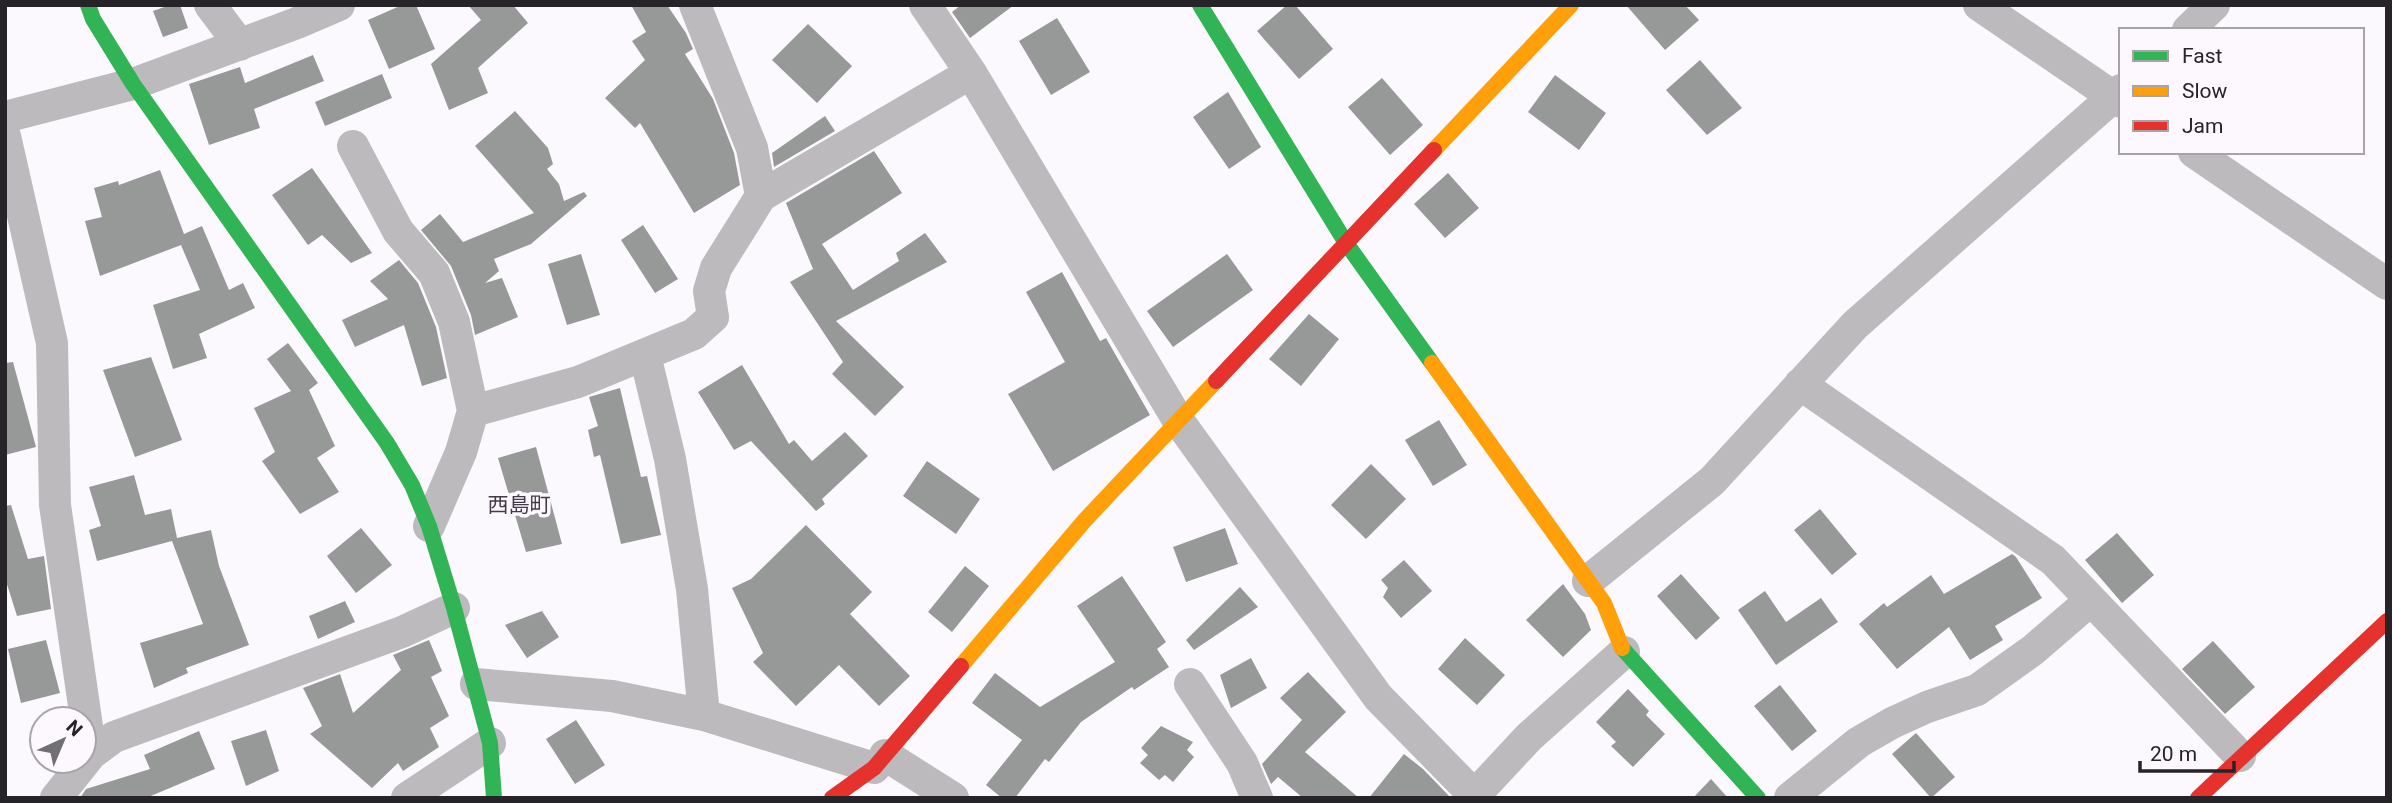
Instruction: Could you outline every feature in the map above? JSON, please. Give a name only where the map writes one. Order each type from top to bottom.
[{"type":"street","points":[[88,5],[93,19],[133,84],[387,443],[412,485],[429,526],[477,684],[489,743],[494,798]]},
{"type":"street","points":[[210,5],[240,45]]},
{"type":"street","points":[[5,117],[133,84],[339,5]]},
{"type":"street","points":[[695,5],[752,148],[761,196]]},
{"type":"street","points":[[925,5],[971,73],[1178,420],[1378,697],[1475,797],[1529,737],[1623,652]]},
{"type":"street","points":[[832,798],[879,761],[1085,520],[1570,5]]},
{"type":"street","points":[[1588,581],[1712,481],[1855,325],[2118,97],[1979,5]]},
{"type":"street","points":[[2190,28],[2214,5]]},
{"type":"street","points":[[1204,7],[1346,243],[1604,603],[1623,652],[1758,798]]},
{"type":"street","points":[[473,411],[578,382],[694,334],[713,317],[709,291],[716,268],[761,196],[971,73]]},
{"type":"street","points":[[5,136],[52,343],[55,505],[84,705]]},
{"type":"street","points":[[353,146],[398,231],[434,273],[454,322],[473,411],[461,452],[429,526]]},
{"type":"street","points":[[2197,154],[2387,284]]},
{"type":"street","points":[[645,355],[670,459],[692,589],[704,715]]},
{"type":"street","points":[[1800,384],[2053,560],[2240,756]]},
{"type":"street","points":[[1790,798],[1870,736],[1927,707],[1977,690],[2033,650],[2091,600]]},
{"type":"street","points":[[98,749],[114,737],[402,632],[454,608]]},
{"type":"street","points":[[2198,798],[2387,621]]},
{"type":"street","points":[[477,684],[612,696],[704,715],[879,761],[953,798]]},
{"type":"street","points":[[1191,684],[1242,763],[1257,798]]},
{"type":"street","points":[[407,798],[489,743]]},
{"type":"street","points":[[56,798],[74,775]]},
{"type":"building","points":[[170,5],[180,5],[188,28],[163,37],[153,11]]},
{"type":"building","points":[[402,5],[416,5],[435,49],[389,69],[368,20]]},
{"type":"building","points":[[468,5],[513,5],[528,23],[478,68],[488,93],[449,110],[431,64],[481,20]]},
{"type":"building","points":[[631,5],[667,5],[686,33],[693,49],[685,54],[713,99],[734,153],[740,185],[694,213],[640,123],[635,128],[605,98],[645,60],[632,41],[646,32]]},
{"type":"building","points":[[961,5],[1014,5],[970,38],[952,12]]},
{"type":"building","points":[[1287,5],[1295,5],[1333,49],[1299,79],[1257,31]]},
{"type":"building","points":[[1626,5],[1685,5],[1699,20],[1665,50]]},
{"type":"building","points":[[1057,18],[1090,72],[1051,95],[1019,41]]},
{"type":"building","points":[[808,24],[852,66],[817,103],[772,60]]},
{"type":"building","points":[[313,55],[324,81],[254,109],[260,128],[209,145],[189,84],[240,67],[245,83]]},
{"type":"building","points":[[1700,60],[1742,108],[1707,135],[1666,90]]},
{"type":"building","points":[[382,74],[392,98],[325,126],[315,102]]},
{"type":"building","points":[[1555,75],[1606,113],[1579,150],[1528,112]]},
{"type":"building","points":[[1382,78],[1423,125],[1390,155],[1348,107]]},
{"type":"building","points":[[1228,92],[1261,147],[1229,169],[1193,117]]},
{"type":"building","points":[[515,111],[548,148],[553,164],[547,169],[559,184],[564,201],[584,192],[587,196],[531,244],[494,259],[499,271],[485,283],[502,278],[518,317],[475,335],[471,315],[451,266],[421,230],[440,214],[463,242],[534,213],[475,146]]},
{"type":"building","points":[[825,116],[835,131],[774,167],[772,153]]},
{"type":"building","points":[[874,151],[902,193],[822,244],[853,290],[899,261],[896,253],[925,233],[947,262],[836,321],[904,387],[875,416],[832,374],[843,362],[790,282],[813,269],[786,203]]},
{"type":"building","points":[[312,168],[372,253],[351,263],[322,235],[308,245],[272,195]]},
{"type":"building","points":[[160,170],[184,234],[202,226],[229,290],[243,283],[255,308],[199,334],[207,358],[173,369],[153,305],[200,290],[181,245],[100,276],[85,221],[102,217],[94,188],[118,181],[119,185]]},
{"type":"building","points":[[1448,173],[1479,208],[1445,238],[1414,204]]},
{"type":"building","points":[[643,225],[678,279],[655,293],[621,240]]},
{"type":"building","points":[[581,254],[600,315],[567,325],[548,264]]},
{"type":"building","points":[[1227,254],[1253,290],[1173,347],[1147,311]]},
{"type":"building","points":[[399,260],[418,283],[436,327],[447,378],[422,386],[404,325],[355,347],[342,320],[388,299],[370,281]]},
{"type":"building","points":[[1062,272],[1100,341],[1106,338],[1150,415],[1053,471],[1008,394],[1065,362],[1026,292]]},
{"type":"building","points":[[1309,314],[1339,339],[1301,386],[1269,359]]},
{"type":"building","points":[[288,343],[318,383],[309,390],[335,446],[317,458],[339,492],[300,514],[262,461],[275,452],[254,408],[291,391],[267,359]]},
{"type":"building","points":[[151,357],[182,440],[135,457],[103,370]]},
{"type":"building","points":[[13,362],[36,447],[5,455],[5,363]]},
{"type":"building","points":[[742,365],[789,444],[794,440],[812,461],[845,432],[868,456],[822,499],[825,504],[816,511],[751,441],[734,450],[698,392]]},
{"type":"building","points":[[620,388],[641,477],[647,476],[661,535],[621,544],[600,455],[594,457],[588,430],[598,426],[589,397]]},
{"type":"building","points":[[1439,420],[1467,465],[1433,486],[1405,440]]},
{"type":"building","points":[[536,447],[562,544],[526,552],[498,458]]},
{"type":"building","points":[[927,461],[980,499],[956,534],[903,496]]},
{"type":"building","points":[[1371,464],[1406,499],[1366,539],[1331,505]]},
{"type":"building","points":[[134,475],[145,515],[171,509],[177,538],[211,530],[219,566],[249,645],[186,668],[188,673],[154,688],[140,643],[203,624],[172,541],[97,561],[89,530],[101,526],[89,487]]},
{"type":"building","points":[[11,505],[28,559],[44,556],[51,609],[17,616],[5,578],[5,506]]},
{"type":"building","points":[[1820,509],[1857,554],[1832,575],[1794,530]]},
{"type":"building","points":[[806,525],[872,592],[850,614],[910,676],[879,706],[839,665],[796,706],[753,662],[763,653],[732,588],[751,579]]},
{"type":"building","points":[[361,528],[392,565],[356,593],[327,556]]},
{"type":"building","points":[[1225,528],[1238,564],[1186,582],[1173,547]]},
{"type":"building","points":[[2117,533],[2154,575],[2122,603],[2085,560]]},
{"type":"building","points":[[2012,554],[2042,598],[1995,626],[2003,640],[1970,660],[1949,627],[1897,669],[1859,624],[1884,603],[1887,607],[1931,575],[1944,594]]},
{"type":"building","points":[[1404,560],[1432,591],[1401,618],[1383,597],[1388,588],[1381,580]]},
{"type":"building","points":[[965,566],[989,586],[952,632],[928,612]]},
{"type":"building","points":[[1681,574],[1720,618],[1696,640],[1657,596]]},
{"type":"building","points":[[1122,576],[1166,642],[1157,649],[1169,667],[1134,690],[1132,687],[1081,722],[1049,762],[1045,759],[1015,798],[1002,798],[986,785],[1022,740],[972,703],[995,673],[1040,707],[1115,662],[1077,606]]},
{"type":"building","points":[[1563,584],[1585,614],[1591,630],[1563,657],[1526,620]]},
{"type":"building","points":[[1240,587],[1258,607],[1194,650],[1186,640]]},
{"type":"building","points":[[1765,591],[1786,622],[1821,598],[1838,622],[1776,665],[1738,610]]},
{"type":"building","points":[[345,601],[355,622],[318,639],[309,616]]},
{"type":"building","points":[[542,611],[559,637],[527,658],[505,625]]},
{"type":"building","points":[[1465,638],[1505,675],[1477,705],[1438,669]]},
{"type":"building","points":[[46,640],[60,693],[21,703],[8,649]]},
{"type":"building","points":[[429,640],[442,671],[431,677],[449,716],[430,728],[439,747],[403,771],[398,763],[372,788],[310,734],[322,726],[303,688],[340,674],[353,713],[401,670],[393,655]]},
{"type":"building","points":[[2213,641],[2255,687],[2225,714],[2182,669]]},
{"type":"building","points":[[1251,658],[1267,688],[1231,708],[1220,675]]},
{"type":"building","points":[[1308,672],[1346,712],[1305,752],[1359,798],[1303,798],[1278,777],[1271,784],[1262,764],[1302,720],[1280,698]]},
{"type":"building","points":[[1780,685],[1817,731],[1792,751],[1754,706]]},
{"type":"building","points":[[1628,689],[1649,711],[1646,715],[1665,734],[1633,767],[1611,746],[1616,742],[1596,722]]},
{"type":"building","points":[[576,720],[605,765],[575,784],[546,739]]},
{"type":"building","points":[[1161,726],[1193,742],[1187,750],[1194,757],[1173,782],[1165,775],[1159,780],[1140,763],[1148,755],[1141,748]]},
{"type":"building","points":[[266,730],[279,771],[246,786],[231,741]]},
{"type":"building","points":[[199,731],[215,769],[146,798],[80,798],[86,789],[150,769],[144,755]]},
{"type":"building","points":[[1916,733],[1955,777],[1931,798],[1892,754]]},
{"type":"building","points":[[1404,754],[1423,769],[1451,798],[1369,798]]},
{"type":"building","points":[[1711,779],[1728,798],[1693,798]]},
{"type":"traffic: fast","points":[[88,5],[93,19],[133,84],[387,443],[412,485],[429,526],[454,608],[490,743],[494,798]]},
{"type":"traffic: fast","points":[[1200,5],[1346,243],[1432,363]]},
{"type":"traffic: fast","points":[[1622,648],[1758,798]]},
{"type":"traffic: slow","points":[[1434,150],[1571,5]]},
{"type":"traffic: slow","points":[[1432,363],[1604,603],[1622,648]]},
{"type":"traffic: slow","points":[[961,666],[1085,520],[1216,381]]},
{"type":"traffic: jam","points":[[1216,381],[1434,150]]},
{"type":"traffic: jam","points":[[2198,798],[2387,621]]},
{"type":"traffic: jam","points":[[832,798],[874,768],[961,666]]},
{"type":"district","name":"西島町","points":[[519,505]]}]
